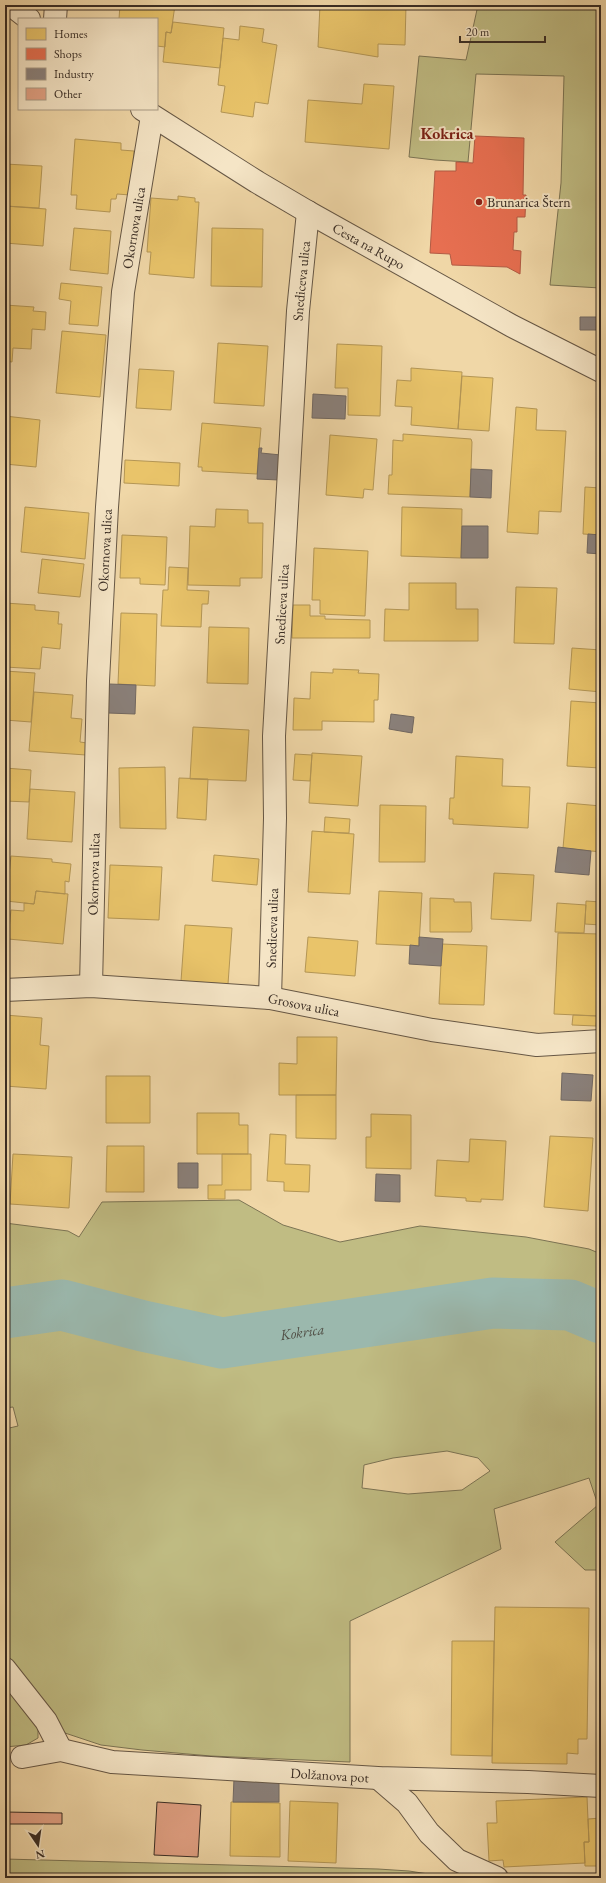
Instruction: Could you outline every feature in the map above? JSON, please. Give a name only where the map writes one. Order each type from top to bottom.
[{"type":"street","points":[[11,5],[27,18]]},
{"type":"street","points":[[54,18],[56,5]]},
{"type":"street","name":"Cesta na Rupo","points":[[147,113],[308,212],[512,326],[601,371]]},
{"type":"street","name":"Okornova ulica","points":[[91,986],[98,681],[107,507],[122,292],[147,113]]},
{"type":"street","name":"Snediceva ulica","points":[[270,998],[275,818],[274,736],[298,311],[308,212]]},
{"type":"street","name":"Grosova ulica","points":[[5,990],[91,986],[270,998],[432,1030],[537,1045],[601,1041]]},
{"type":"street","points":[[5,1669],[46,1721],[61,1750]]},
{"type":"street","name":"Dolžanova pot","points":[[22,1757],[61,1750],[112,1762],[378,1778],[528,1782],[601,1786]]},
{"type":"street","points":[[378,1778],[407,1803],[429,1833],[458,1860],[497,1878]]},
{"type":"shaded area","points":[[478,5],[601,5],[600,288],[550,285],[561,183],[564,76],[476,74],[468,162],[409,157],[419,56],[466,60]]},
{"type":"shaded area","points":[[239,1200],[283,1225],[340,1242],[420,1226],[526,1237],[589,1249],[601,1254],[601,1304],[539,1294],[488,1294],[424,1308],[334,1316],[220,1333],[185,1330],[129,1309],[69,1292],[5,1296],[5,1223],[68,1231],[79,1237],[102,1202]]},
{"type":"shaded area","points":[[497,1316],[567,1317],[601,1328],[601,1570],[585,1570],[555,1542],[598,1505],[589,1478],[494,1509],[501,1549],[350,1621],[350,1762],[211,1756],[142,1750],[101,1745],[65,1733],[5,1660],[5,1429],[18,1426],[13,1407],[5,1408],[5,1331],[84,1323],[183,1347],[217,1350],[256,1350],[341,1338],[458,1318]],"holes":[[[447,1451],[478,1458],[490,1471],[462,1490],[408,1494],[362,1488],[364,1465],[393,1458]]]},
{"type":"shaded area","points":[[5,1681],[38,1725],[38,1738],[26,1745],[5,1747]]},
{"type":"shaded area","points":[[5,1859],[378,1869],[409,1871],[454,1878],[5,1878]]},
{"type":"building: Homes","points":[[120,5],[175,5],[171,33],[166,32],[165,47],[158,46],[158,18],[119,18]]},
{"type":"building: Homes","points":[[320,5],[406,5],[405,45],[378,44],[378,57],[318,47]]},
{"type":"building: Homes","points":[[173,22],[224,28],[220,68],[163,62],[166,32],[171,33]]},
{"type":"building: Homes","points":[[240,26],[264,29],[262,42],[277,45],[268,104],[255,102],[253,117],[221,112],[225,86],[218,85],[223,38],[239,40]]},
{"type":"building: Homes","points":[[364,84],[394,86],[389,149],[305,142],[308,100],[362,104]]},
{"type":"building: Homes","points":[[75,139],[121,143],[121,150],[134,151],[130,195],[117,194],[116,199],[111,199],[110,212],[76,209],[77,195],[71,195]]},
{"type":"building: Homes","points":[[5,164],[42,166],[39,208],[5,206]]},
{"type":"building: Homes","points":[[178,196],[195,198],[195,202],[199,202],[194,278],[149,274],[151,252],[147,252],[151,198],[178,200]]},
{"type":"building: Homes","points":[[5,206],[46,209],[43,246],[5,243]]},
{"type":"building: Homes","points":[[74,228],[111,231],[108,274],[70,270]]},
{"type":"building: Homes","points":[[212,228],[263,229],[262,287],[211,286]]},
{"type":"building: Homes","points":[[61,283],[102,287],[98,326],[69,324],[71,301],[59,299]]},
{"type":"building: Homes","points":[[5,305],[34,307],[33,311],[46,312],[45,330],[32,329],[31,349],[13,348],[12,362],[5,361]]},
{"type":"building: Homes","points":[[62,331],[106,335],[100,397],[56,393]]},
{"type":"building: Homes","points":[[218,343],[268,346],[264,406],[214,403]]},
{"type":"building: Homes","points":[[337,344],[382,346],[380,416],[348,415],[348,388],[335,388]]},
{"type":"building: Homes","points":[[411,368],[462,372],[458,429],[411,425],[412,407],[395,406],[397,380],[411,381]]},
{"type":"building: Homes","points":[[139,369],[174,371],[171,410],[136,408]]},
{"type":"building: Homes","points":[[462,376],[493,378],[489,431],[458,429]]},
{"type":"building: Homes","points":[[516,407],[537,409],[536,430],[566,431],[561,512],[539,511],[538,534],[507,532]]},
{"type":"building: Homes","points":[[5,416],[40,420],[36,467],[5,464]]},
{"type":"building: Homes","points":[[202,423],[261,428],[257,474],[202,471],[202,467],[198,467]]},
{"type":"building: Homes","points":[[403,434],[471,439],[470,497],[388,494],[389,475],[392,475],[393,440],[403,441]]},
{"type":"building: Homes","points":[[330,435],[377,439],[373,490],[364,489],[363,498],[326,495]]},
{"type":"building: Homes","points":[[125,460],[180,463],[179,486],[124,483]]},
{"type":"building: Homes","points":[[585,487],[601,488],[601,535],[583,534]]},
{"type":"building: Homes","points":[[25,507],[89,513],[85,559],[21,552]]},
{"type":"building: Homes","points":[[402,507],[462,509],[461,558],[401,556]]},
{"type":"building: Homes","points":[[216,509],[248,510],[248,523],[263,523],[262,578],[240,578],[240,586],[188,585],[190,526],[215,527]]},
{"type":"building: Homes","points":[[122,535],[167,537],[165,585],[140,584],[140,578],[120,578]]},
{"type":"building: Homes","points":[[314,548],[368,551],[365,616],[320,614],[320,600],[312,600]]},
{"type":"building: Homes","points":[[42,559],[84,564],[80,597],[38,593]]},
{"type":"building: Homes","points":[[169,567],[188,568],[187,590],[209,591],[208,604],[202,604],[201,627],[161,626],[163,590],[168,590]]},
{"type":"building: Homes","points":[[409,583],[456,583],[456,609],[478,609],[478,641],[384,641],[385,609],[409,610]]},
{"type":"building: Homes","points":[[516,587],[557,588],[554,644],[514,643]]},
{"type":"building: Homes","points":[[5,603],[35,605],[35,610],[59,612],[58,624],[62,624],[60,649],[42,647],[40,669],[5,667]]},
{"type":"building: Homes","points":[[293,605],[310,605],[310,616],[325,616],[325,619],[370,620],[370,638],[292,638]]},
{"type":"building: Homes","points":[[121,613],[157,614],[155,686],[118,684]]},
{"type":"building: Homes","points":[[209,627],[249,628],[248,684],[207,683]]},
{"type":"building: Homes","points":[[572,648],[601,650],[601,692],[569,689]]},
{"type":"building: Homes","points":[[333,669],[359,670],[358,673],[379,674],[378,700],[374,700],[374,722],[322,721],[322,730],[293,730],[294,698],[310,699],[311,672],[333,673]]},
{"type":"building: Homes","points":[[5,671],[35,673],[31,722],[5,720]]},
{"type":"building: Homes","points":[[34,692],[73,695],[71,718],[82,719],[80,742],[87,743],[86,755],[29,751]]},
{"type":"building: Homes","points":[[571,701],[601,703],[600,768],[567,766]]},
{"type":"building: Homes","points":[[193,727],[249,730],[246,781],[190,779]]},
{"type":"building: Homes","points":[[312,753],[362,756],[358,806],[309,803]]},
{"type":"building: Homes","points":[[295,754],[312,755],[310,781],[293,780]]},
{"type":"building: Homes","points":[[456,756],[503,759],[502,786],[530,787],[528,828],[453,824],[453,819],[449,819],[450,798],[454,798]]},
{"type":"building: Homes","points":[[165,767],[166,829],[120,828],[119,768]]},
{"type":"building: Homes","points":[[5,768],[31,770],[29,802],[5,801]]},
{"type":"building: Homes","points":[[179,778],[208,779],[206,820],[177,818]]},
{"type":"building: Homes","points":[[30,789],[75,792],[72,842],[27,839]]},
{"type":"building: Homes","points":[[567,803],[601,806],[601,852],[563,848]]},
{"type":"building: Homes","points":[[380,805],[426,806],[425,862],[379,862]]},
{"type":"building: Homes","points":[[325,817],[350,819],[349,833],[324,832]]},
{"type":"building: Homes","points":[[312,831],[354,834],[350,894],[308,892]]},
{"type":"building: Homes","points":[[214,855],[259,859],[257,885],[212,881]]},
{"type":"building: Homes","points":[[11,856],[52,859],[52,862],[71,864],[69,882],[65,881],[65,894],[36,891],[34,904],[6,901]]},
{"type":"building: Homes","points":[[110,865],[162,867],[159,920],[108,918]]},
{"type":"building: Homes","points":[[494,873],[534,875],[531,921],[491,919]]},
{"type":"building: Homes","points":[[36,891],[68,894],[63,944],[8,939],[11,910],[24,911],[24,903],[34,904]]},
{"type":"building: Homes","points":[[379,891],[422,893],[419,946],[376,944]]},
{"type":"building: Homes","points":[[430,898],[454,899],[454,902],[471,902],[471,932],[430,932]]},
{"type":"building: Homes","points":[[586,901],[601,902],[601,925],[585,924]]},
{"type":"building: Homes","points":[[557,903],[586,905],[584,933],[555,932]]},
{"type":"building: Homes","points":[[185,925],[232,928],[228,984],[181,981]]},
{"type":"building: Homes","points":[[558,933],[601,934],[599,1016],[554,1014]]},
{"type":"building: Homes","points":[[308,937],[358,941],[355,976],[305,972]]},
{"type":"building: Homes","points":[[442,944],[487,946],[484,1005],[439,1004]]},
{"type":"building: Homes","points":[[5,1015],[42,1018],[40,1045],[49,1046],[46,1089],[5,1086]]},
{"type":"building: Homes","points":[[573,1015],[597,1016],[596,1026],[572,1025]]},
{"type":"building: Homes","points":[[297,1037],[337,1037],[336,1095],[279,1095],[279,1063],[297,1064]]},
{"type":"building: Homes","points":[[106,1076],[150,1076],[150,1123],[106,1123]]},
{"type":"building: Homes","points":[[296,1095],[336,1095],[336,1139],[296,1138]]},
{"type":"building: Homes","points":[[197,1113],[239,1113],[239,1125],[248,1125],[248,1154],[197,1154]]},
{"type":"building: Homes","points":[[371,1114],[411,1115],[411,1169],[366,1168],[366,1137],[371,1137]]},
{"type":"building: Homes","points":[[270,1134],[286,1135],[285,1164],[310,1165],[309,1192],[284,1191],[284,1182],[267,1181]]},
{"type":"building: Homes","points":[[550,1136],[593,1138],[588,1211],[544,1207]]},
{"type":"building: Homes","points":[[470,1139],[506,1141],[503,1200],[481,1199],[481,1202],[466,1201],[466,1198],[435,1196],[437,1160],[469,1162]]},
{"type":"building: Homes","points":[[107,1146],[144,1146],[144,1192],[106,1192]]},
{"type":"building: Homes","points":[[13,1154],[72,1157],[69,1208],[10,1204]]},
{"type":"building: Homes","points":[[222,1154],[251,1154],[251,1190],[225,1190],[225,1199],[208,1199],[208,1185],[222,1185]]},
{"type":"building: Homes","points":[[495,1607],[589,1608],[587,1739],[578,1739],[578,1754],[567,1753],[567,1764],[492,1763]]},
{"type":"building: Homes","points":[[452,1641],[494,1641],[492,1756],[451,1755]]},
{"type":"building: Homes","points":[[587,1797],[589,1842],[584,1842],[585,1863],[504,1867],[503,1860],[489,1861],[487,1823],[497,1823],[496,1801]]},
{"type":"building: Homes","points":[[290,1801],[338,1803],[336,1863],[288,1861]]},
{"type":"building: Homes","points":[[231,1802],[280,1803],[280,1857],[230,1856]]},
{"type":"building: Homes","points":[[601,1818],[601,1877],[600,1866],[585,1866],[584,1842],[589,1842],[588,1819]]},
{"type":"building: Shops","name":"Brunarica Štern","points":[[475,136],[524,138],[523,195],[526,195],[525,217],[517,217],[517,232],[514,232],[513,250],[521,251],[520,274],[507,267],[452,265],[450,254],[430,253],[435,171],[456,171],[456,162],[473,163]]},
{"type":"building: Industry","points":[[449,5],[476,5],[476,8]]},
{"type":"building: Industry","points":[[580,317],[600,317],[600,330],[580,330]]},
{"type":"building: Industry","points":[[313,394],[346,396],[345,419],[312,418]]},
{"type":"building: Industry","points":[[259,448],[262,448],[261,453],[281,455],[279,480],[257,479]]},
{"type":"building: Industry","points":[[471,469],[492,470],[491,498],[470,497]]},
{"type":"building: Industry","points":[[462,526],[488,526],[488,558],[461,558]]},
{"type":"building: Industry","points":[[588,534],[601,535],[601,554],[587,553]]},
{"type":"building: Industry","points":[[109,684],[136,685],[135,714],[108,713]]},
{"type":"building: Industry","points":[[391,714],[414,717],[412,733],[389,729]]},
{"type":"building: Industry","points":[[558,847],[591,851],[589,875],[555,872]]},
{"type":"building: Industry","points":[[419,937],[443,939],[441,966],[409,964],[410,945],[419,946]]},
{"type":"building: Industry","points":[[562,1073],[593,1075],[591,1101],[561,1100]]},
{"type":"building: Industry","points":[[178,1163],[198,1163],[198,1188],[178,1188]]},
{"type":"building: Industry","points":[[376,1174],[400,1175],[400,1202],[375,1201]]},
{"type":"building: Industry","points":[[234,1778],[279,1778],[279,1802],[233,1802]]},
{"type":"building: Other","points":[[157,1802],[201,1805],[198,1857],[154,1855]]},
{"type":"building: Other","points":[[5,1812],[62,1813],[62,1824],[5,1824]]},
{"type":"waterway","name":"Kokrica","points":[[5,1313],[62,1305],[143,1326],[222,1343],[493,1303],[570,1305],[601,1318]]},
{"type":"place","name":"Brunarica Štern","points":[[479,202]]},
{"type":"district","name":"Kokrica","points":[[447,133]]}]
